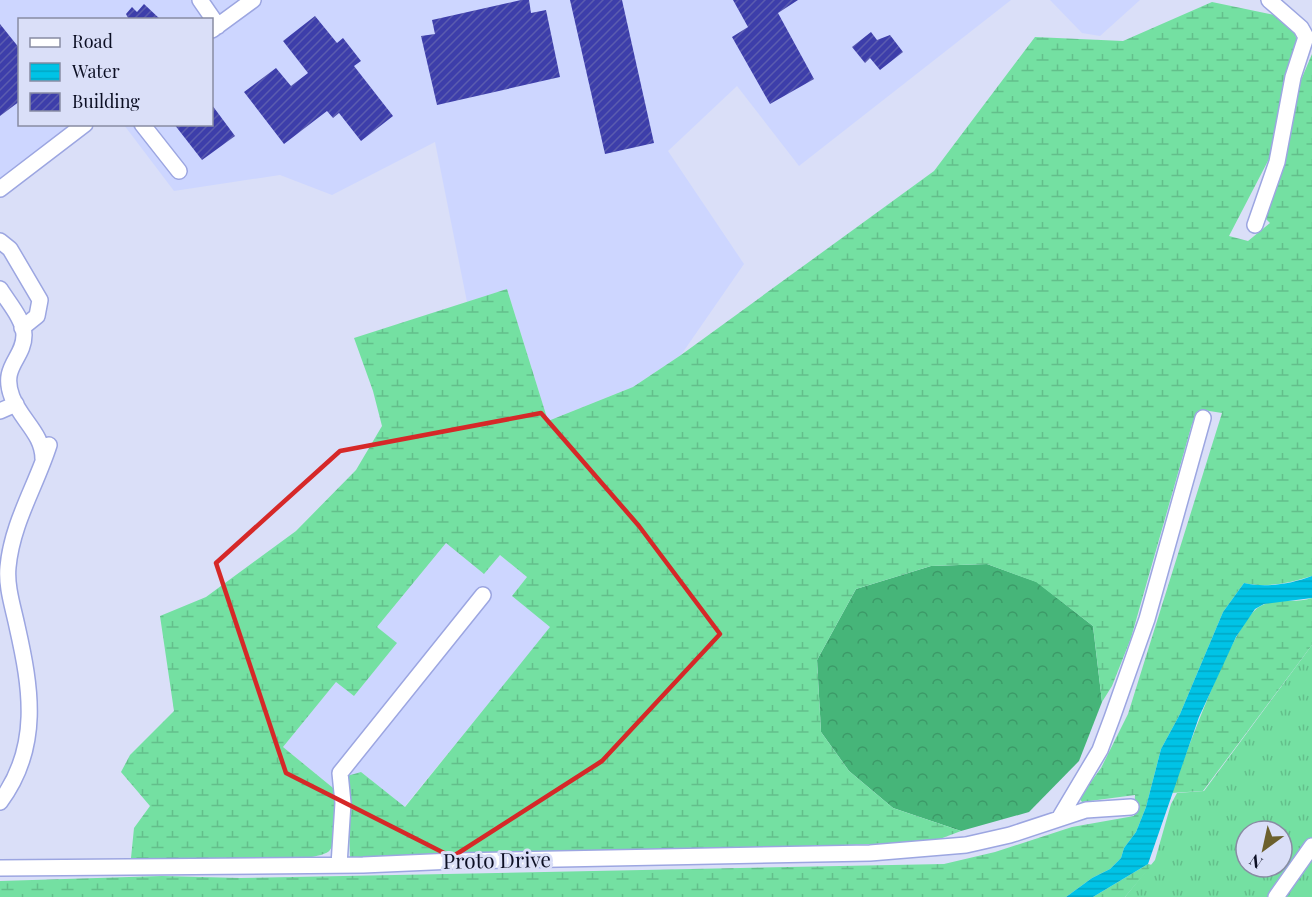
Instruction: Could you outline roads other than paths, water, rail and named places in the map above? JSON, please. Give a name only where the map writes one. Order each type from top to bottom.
[{"type":"street","points":[[200,0],[209,18]]},
{"type":"street","points":[[214,28],[253,0]]},
{"type":"street","points":[[1255,225],[1276,162],[1293,77],[1306,38],[1301,28],[1269,0]]},
{"type":"street","points":[[0,189],[82,126]]},
{"type":"street","points":[[144,126],[179,171]]},
{"type":"street","points":[[0,241],[10,249],[40,300],[37,316],[22,328]]},
{"type":"street","points":[[0,289],[22,328],[24,336],[4,380],[40,442],[42,465]]},
{"type":"street","points":[[0,411],[16,404]]},
{"type":"street","points":[[1060,816],[1100,750],[1116,707],[1147,619],[1203,418]]},
{"type":"street","points":[[0,802],[20,768],[27,745],[31,718],[29,683],[11,600],[8,569],[16,528],[49,445]]},
{"type":"street","points":[[339,865],[343,803],[340,772],[483,595]]},
{"type":"street","name":"Proto Drive","points":[[0,868],[339,865],[870,853],[940,848],[994,840],[1060,816],[1108,807],[1131,807]]},
{"type":"street","points":[[1276,897],[1312,846]]},
{"type":"water","points":[[1312,576],[1312,598],[1264,604],[1255,609],[1236,637],[1199,717],[1148,864],[1093,897],[1066,897],[1092,878],[1110,869],[1121,858],[1124,848],[1136,832],[1146,807],[1161,749],[1180,714],[1223,612],[1244,583],[1278,584]]}]
